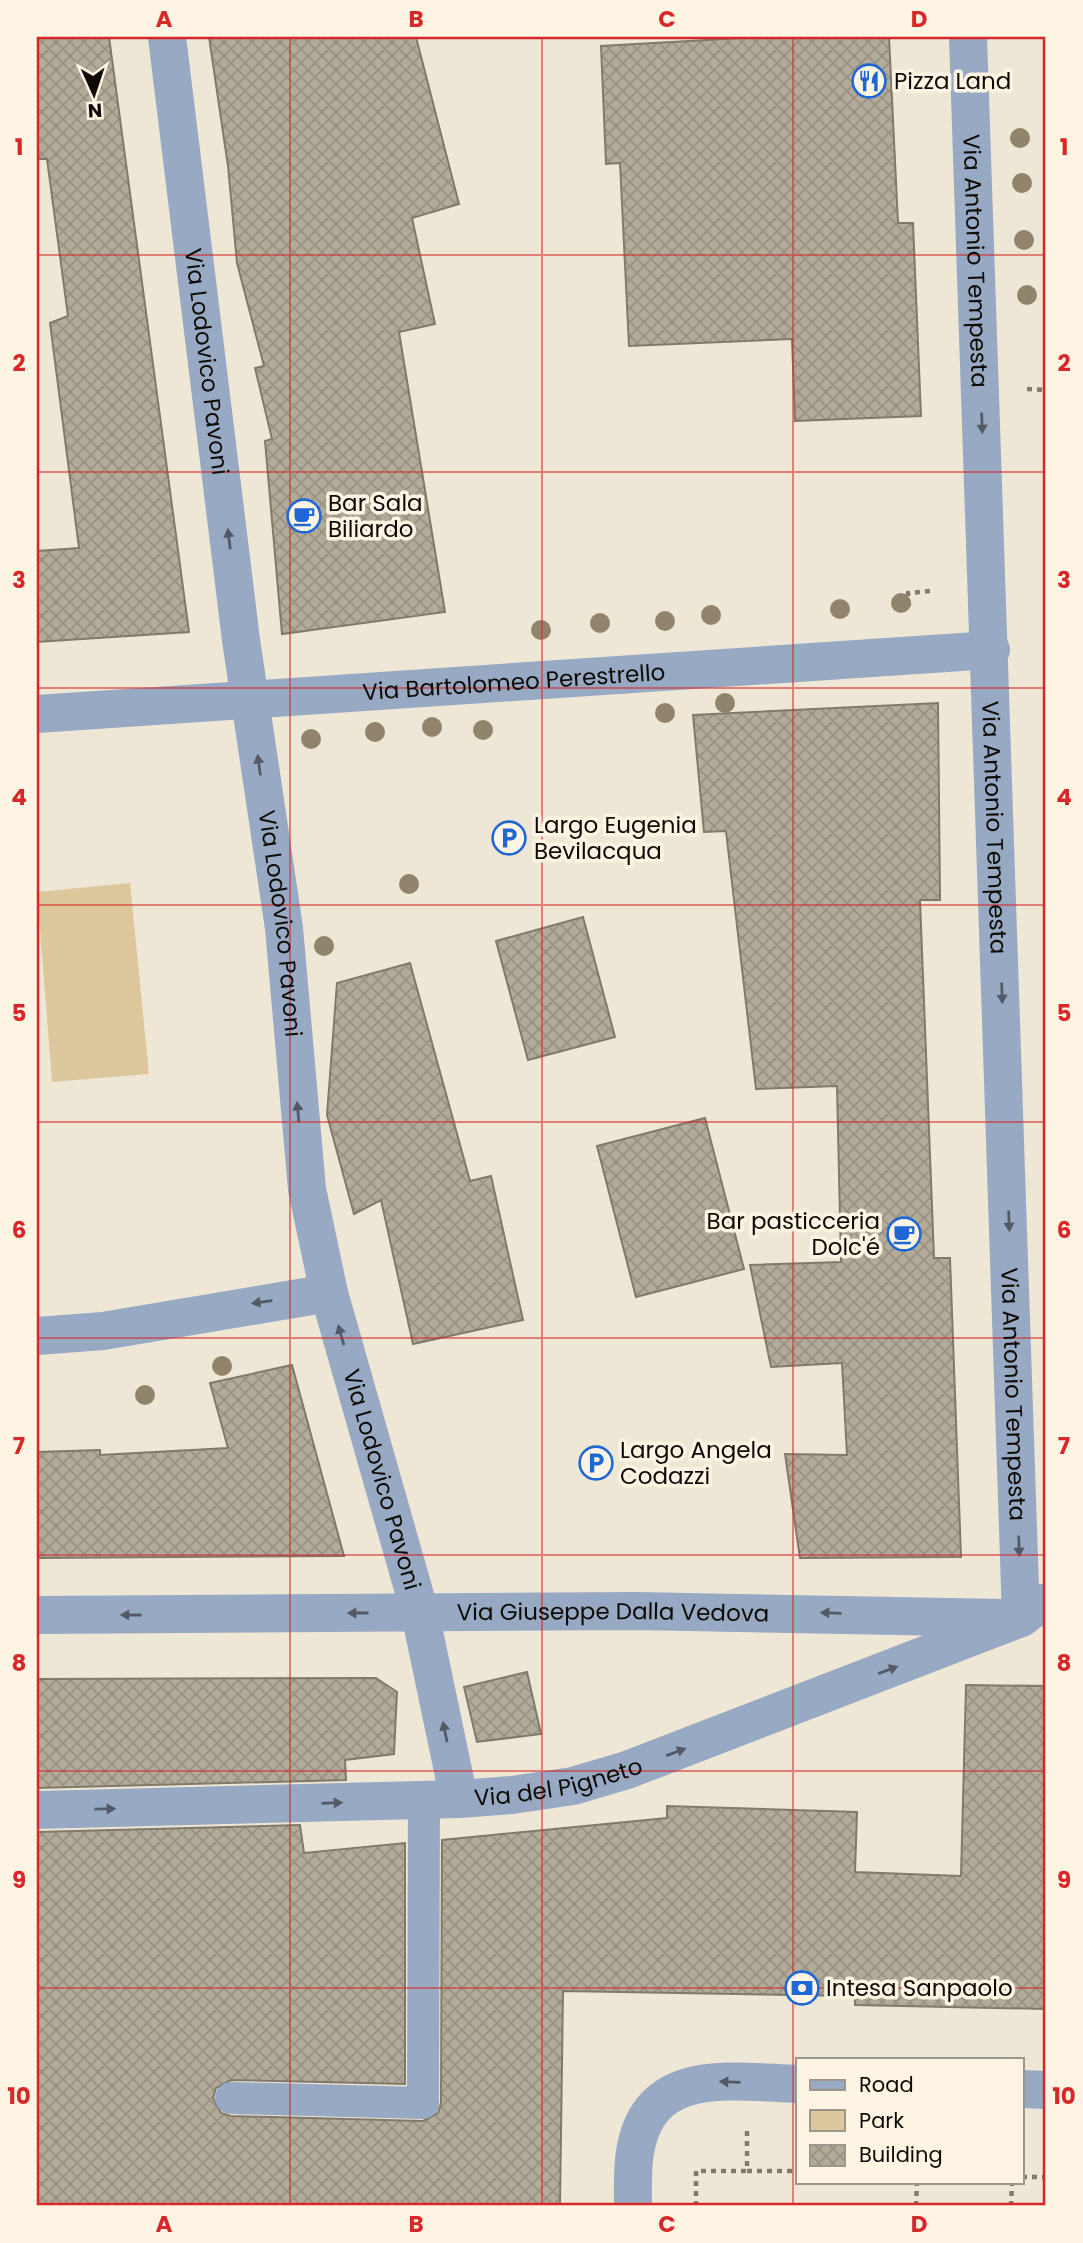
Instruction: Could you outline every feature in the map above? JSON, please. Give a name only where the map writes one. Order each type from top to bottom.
[{"type":"street","name":"Via Lodovico Pavoni","points":[[167,37],[249,699],[284,928],[306,1189],[329,1293],[420,1613],[442,1799]]},
{"type":"street","name":"Via Antonio Tempesta","points":[[968,37],[991,650],[1038,1612]]},
{"type":"street","name":"Via Bartolomeo Perestrello","points":[[37,714],[991,650]]},
{"type":"street","points":[[37,1336],[103,1331],[329,1293]]},
{"type":"street","name":"Via Giuseppe Dalla Vedova","points":[[37,1615],[1038,1612]]},
{"type":"street","name":"Via del Pigneto","points":[[37,1810],[442,1799],[562,1787],[627,1770],[1038,1612]]},
{"type":"street","points":[[633,2206],[634,2153],[648,2116],[662,2098],[675,2090],[716,2081],[796,2084]]},
{"type":"street","points":[[1024,2089],[1046,2090]]},
{"type":"lane","points":[[231,2098],[349,2113],[423,2103],[442,1799]]},
{"type":"path","points":[[909,610],[908,593],[931,591]]},
{"type":"path","points":[[747,2126],[747,2171]]},
{"type":"path","points":[[696,2206],[696,2171],[796,2171]]},
{"type":"path","points":[[1024,2177],[1046,2178]]},
{"type":"path","points":[[916,2184],[916,2206]]},
{"type":"path","points":[[1012,2184],[1012,2206]]},
{"type":"green space","points":[[130,883],[149,1074],[52,1082],[37,892]]},
{"type":"building","points":[[37,37],[109,37],[189,632],[37,642],[37,551],[79,548],[50,323],[68,316],[47,159],[37,159]]},
{"type":"building","points":[[209,37],[416,37],[459,204],[412,218],[435,324],[399,332],[445,612],[282,634],[265,441],[272,439],[255,368],[264,366],[237,263],[228,166]]},
{"type":"building","points":[[760,37],[889,37],[898,223],[913,223],[921,416],[795,421],[792,339],[629,346],[620,163],[606,164],[601,46]]},
{"type":"building","points":[[938,703],[940,900],[920,900],[934,1258],[950,1258],[961,1557],[800,1558],[785,1454],[847,1455],[842,1363],[771,1367],[750,1265],[841,1262],[837,1086],[756,1089],[726,831],[704,832],[693,715]]},
{"type":"building","points":[[583,917],[615,1037],[528,1060],[496,941]]},
{"type":"building","points":[[410,963],[470,1181],[491,1176],[523,1320],[413,1344],[381,1200],[354,1214],[327,1115],[337,983]]},
{"type":"building","points":[[705,1118],[744,1269],[636,1297],[597,1146]]},
{"type":"building","points":[[292,1365],[344,1556],[37,1558],[37,1452],[100,1450],[100,1455],[228,1448],[210,1383]]},
{"type":"building","points":[[527,1672],[541,1734],[477,1742],[464,1687]]},
{"type":"building","points":[[376,1678],[397,1692],[394,1754],[345,1760],[346,1780],[37,1788],[37,1679]]},
{"type":"building","points":[[966,1685],[1046,1686],[1046,2009],[855,2005],[855,1996],[563,1991],[560,2206],[37,2206],[37,1832],[300,1825],[304,1853],[405,1843],[405,2084],[231,2080],[216,2088],[213,2098],[221,2113],[231,2116],[423,2121],[438,2113],[441,2103],[442,1840],[667,1818],[667,1806],[857,1812],[855,1872],[961,1876]]},
{"type":"place","name":"Pizza Land","points":[[869,81]]},
{"type":"place","name":"Bar Sala Biliardo","points":[[304,516]]},
{"type":"place","name":"Largo Eugenia Bevilacqua","points":[[509,838]]},
{"type":"place","name":"Bar pasticceria Dolc'é","points":[[904,1234]]},
{"type":"place","name":"Largo Angela Codazzi","points":[[596,1463]]},
{"type":"place","name":"Intesa Sanpaolo","points":[[802,1988]]}]
